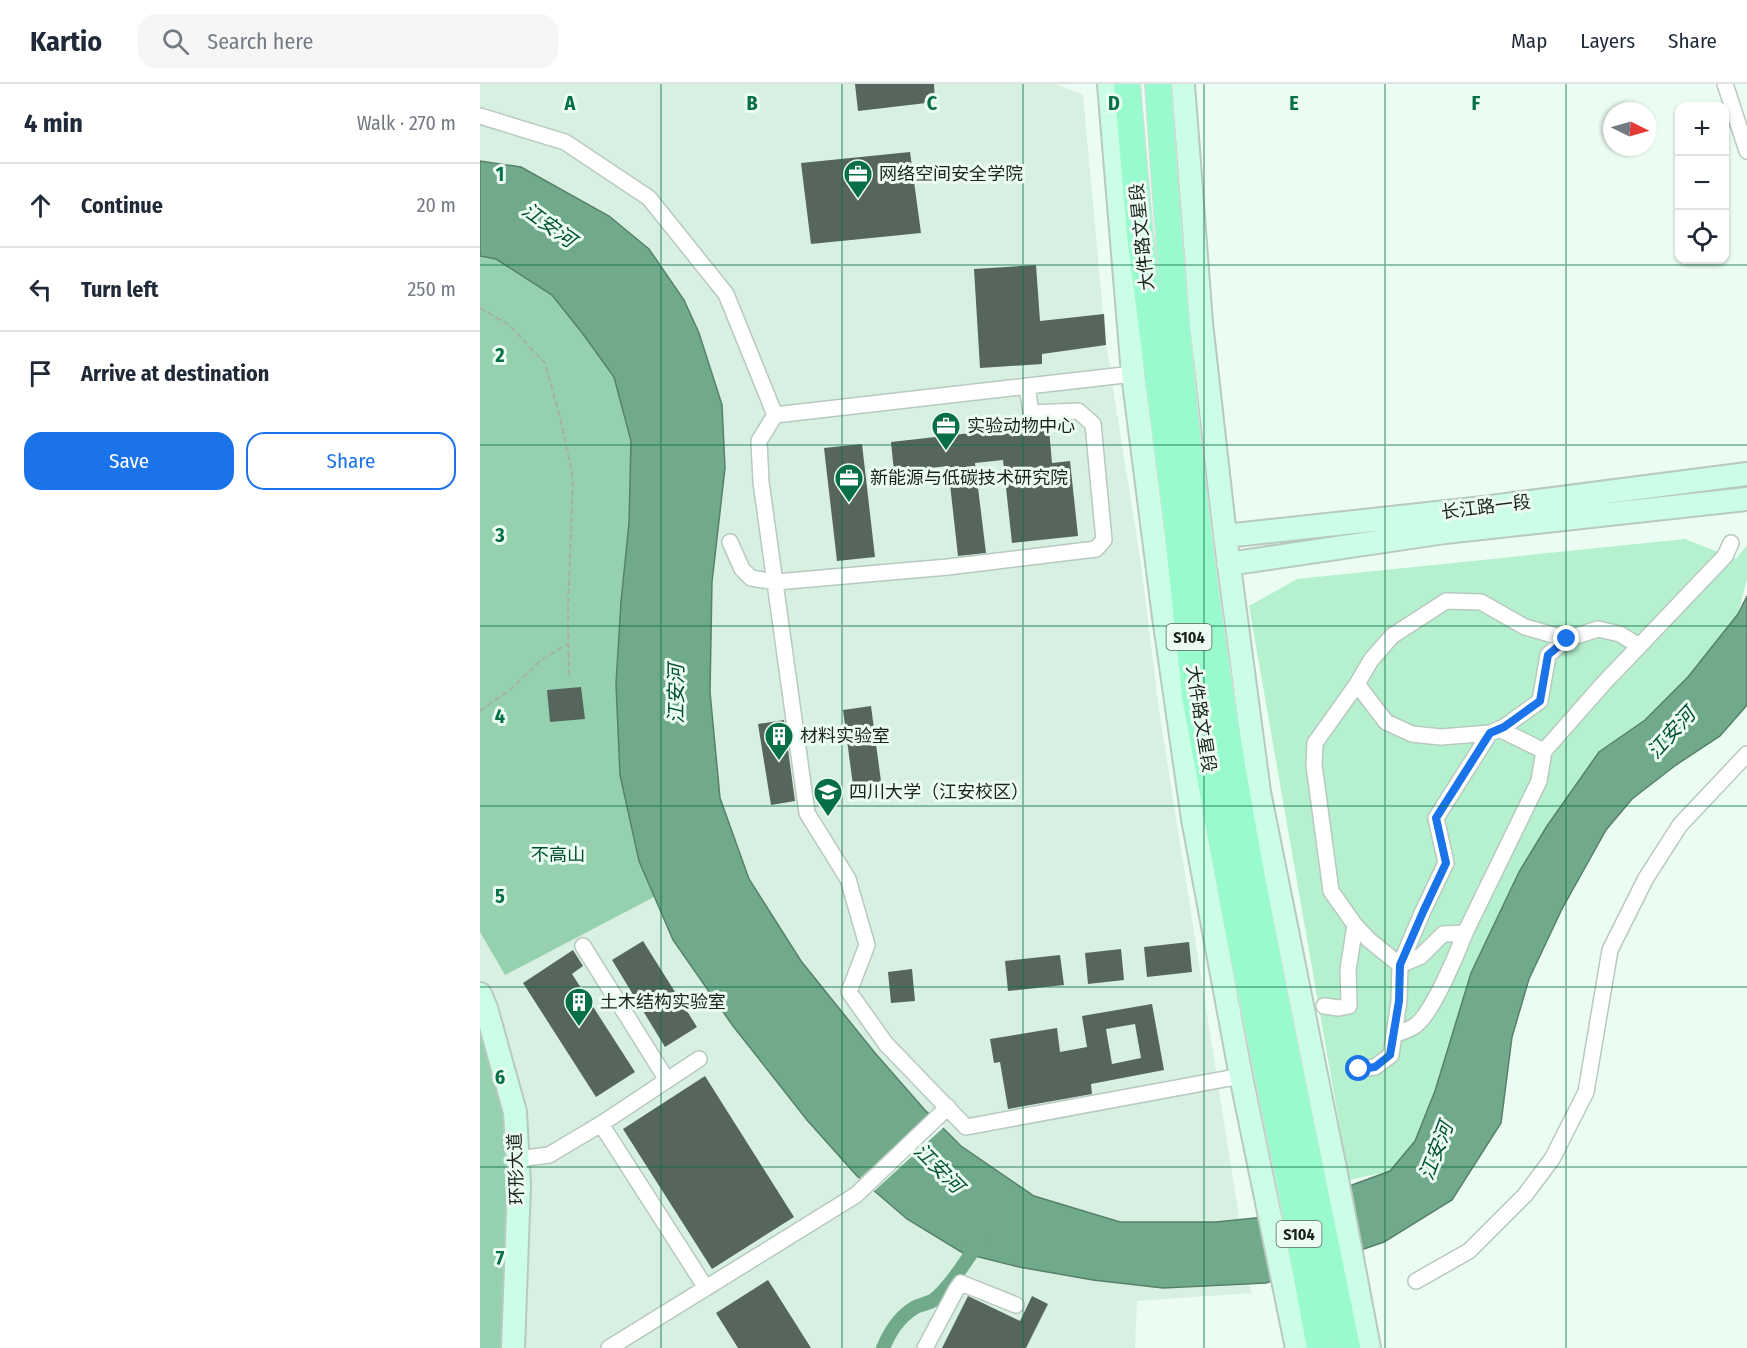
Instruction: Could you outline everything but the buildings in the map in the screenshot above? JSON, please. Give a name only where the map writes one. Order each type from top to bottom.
[{"type":"main road","name":"大件路文星段","points":[[1127,84],[1140,234],[1176,513],[1195,696],[1242,950],[1312,1179]]},
{"type":"main road","name":"大件路文星段","points":[[1158,84],[1168,233],[1200,546],[1221,692],[1255,891],[1312,1179],[1320,1279],[1320,1348]]},
{"type":"main road","name":"大件路文星段","points":[[1320,1279],[1347,1348]]},
{"type":"street","points":[[1109,84],[1133,374],[1164,617],[1193,819],[1264,1189],[1320,1279],[1369,1348]]},
{"type":"street","points":[[1183,84],[1201,323],[1228,564],[1312,1179]]},
{"type":"street","points":[[1725,84],[1747,151]]},
{"type":"street","points":[[480,116],[565,142],[649,198],[726,294],[775,415]]},
{"type":"street","points":[[775,415],[1133,374]]},
{"type":"street","points":[[730,542],[742,569],[751,578],[776,582],[948,567],[1096,549],[1104,540],[1093,424],[1078,411],[1031,413],[1027,386]]},
{"type":"street","points":[[775,415],[759,441],[761,482],[807,813],[848,879],[867,945],[849,992],[886,1044],[966,1127],[1241,1076]]},
{"type":"street","name":"长江路一段","points":[[1225,536],[1483,508],[1747,474]]},
{"type":"street","name":"长江路一段","points":[[1228,564],[1445,532],[1747,499]]},
{"type":"street","points":[[1394,1035],[1416,1025],[1430,1007],[1455,961],[1465,933],[1539,781],[1544,751],[1639,646],[1725,556],[1731,543]]},
{"type":"street","points":[[1400,965],[1369,940],[1355,925],[1331,891],[1314,765],[1315,743],[1357,684],[1371,660],[1392,636],[1446,601],[1481,602],[1525,627],[1567,639]]},
{"type":"street","points":[[1357,684],[1386,722],[1412,734],[1441,737],[1495,731],[1540,701],[1548,655],[1567,639],[1598,629],[1620,634],[1639,646]]},
{"type":"street","points":[[1495,731],[1544,751]]},
{"type":"street","points":[[1359,1069],[1375,1067],[1390,1055],[1399,1001],[1400,965],[1446,863],[1436,818],[1495,731]]},
{"type":"street","points":[[1416,1281],[1469,1251],[1525,1195],[1552,1159],[1586,1092],[1610,950],[1646,878],[1680,825],[1747,754]]},
{"type":"street","points":[[1324,1006],[1339,1008],[1349,1006],[1348,970],[1355,925]]},
{"type":"street","points":[[1400,965],[1421,956],[1443,934],[1465,933]]},
{"type":"street","points":[[583,946],[667,1080]]},
{"type":"street","name":"环形大道","points":[[480,994],[486,1008],[514,1112],[519,1185],[513,1348]]},
{"type":"street","points":[[518,1159],[549,1155],[601,1124],[699,1059]]},
{"type":"street","points":[[609,1348],[856,1195],[948,1107]]},
{"type":"street","points":[[601,1124],[706,1288]]},
{"type":"street","points":[[1297,1348],[1320,1279]]},
{"type":"street","points":[[925,1348],[961,1283],[1016,1305]]},
{"type":"path","points":[[480,308],[509,325],[545,363],[560,417],[573,478],[568,611],[569,679]]},
{"type":"path","points":[[480,711],[511,689],[540,661],[568,643]]},
{"type":"shaded area","name":"四川大学（江安校区）","points":[[480,84],[1056,84],[1083,95],[1106,345],[1140,557],[1159,710],[1251,1293],[1137,1301],[1135,1348],[480,1348]]},
{"type":"shaded area","points":[[1685,539],[1736,559],[1747,545],[1747,579],[1738,614],[1688,677],[1645,719],[1599,752],[1471,973],[1435,1091],[1415,1141],[1390,1171],[1349,1180],[1249,606],[1297,579]]},
{"type":"green space","name":"不高山","points":[[480,256],[496,259],[552,295],[614,377],[631,441],[629,523],[616,684],[620,775],[639,861],[654,897],[505,975],[480,932]]},
{"type":"green space","points":[[480,1022],[498,1085],[509,1154],[502,1348],[480,1348]]},
{"type":"water","name":"江安河","points":[[480,161],[521,167],[609,216],[649,249],[684,300],[699,333],[722,405],[725,468],[712,582],[710,692],[720,798],[749,879],[801,961],[875,1053],[924,1109],[961,1146],[1034,1196],[1120,1222],[1216,1222],[1265,1217],[1390,1171],[1415,1141],[1435,1091],[1471,973],[1519,872],[1547,826],[1599,752],[1645,720],[1688,677],[1738,614],[1747,596],[1747,705],[1720,736],[1676,765],[1632,799],[1606,830],[1562,909],[1529,979],[1512,1037],[1501,1123],[1452,1200],[1384,1242],[1266,1283],[1163,1288],[1093,1280],[1019,1267],[963,1253],[907,1219],[857,1176],[807,1120],[733,1026],[673,940],[639,861],[620,775],[616,684],[629,523],[631,441],[614,377],[552,295],[496,259],[480,256]]},
{"type":"pier","points":[[932,1112],[945,1126],[872,1193],[858,1180]]},
{"type":"waterway","points":[[883,1348],[903,1316],[916,1307],[933,1301],[942,1293],[981,1239]]},
{"type":"place","name":"网络空间安全学院","points":[[858,200]]},
{"type":"place","name":"实验动物中心","points":[[946,452]]},
{"type":"place","name":"新能源与低碳技术研究院","points":[[849,504]]},
{"type":"place","name":"材料实验室","points":[[779,762]]},
{"type":"place","name":"四川大学（江安校区）","points":[[828,818]]},
{"type":"place","name":"土木结构实验室","points":[[579,1028]]},
{"type":"route","points":[[1359,1069],[1375,1067],[1390,1055],[1399,1001],[1400,965],[1446,863],[1436,818],[1490,733],[1504,727],[1540,701],[1548,655],[1567,639]]}]
